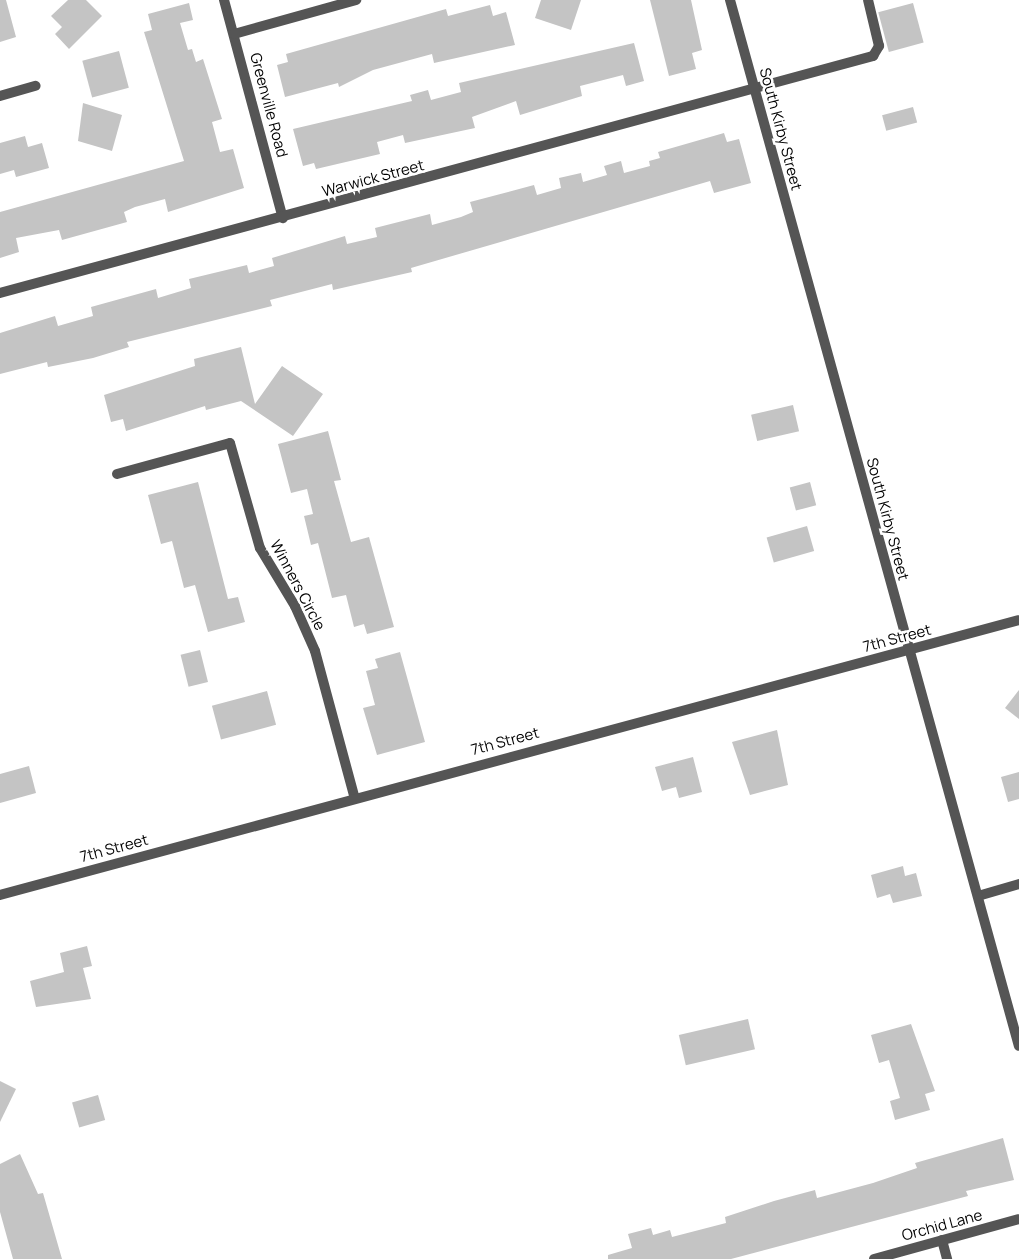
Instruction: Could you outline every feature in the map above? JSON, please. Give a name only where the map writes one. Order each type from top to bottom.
[{"type":"street","name":"Greenville Road","points":[[224,0],[283,218]]},
{"type":"street","points":[[234,34],[356,0]]},
{"type":"street","name":"South Kirby Street","points":[[730,0],[1019,1046]]},
{"type":"street","name":"Warwick Street","points":[[0,293],[283,218],[873,56],[879,46],[868,0]]},
{"type":"street","points":[[0,96],[36,86]]},
{"type":"street","name":"Winners Circle","points":[[117,474],[230,443],[260,548],[314,651],[354,796]]},
{"type":"street","name":"7th Street","points":[[0,895],[354,796],[1019,620]]},
{"type":"street","points":[[978,896],[1019,884]]},
{"type":"street","name":"Orchid Lane","points":[[874,1259],[1019,1219]]},
{"type":"street","points":[[942,1240],[947,1259]]},
{"type":"building","points":[[0,0],[6,0],[16,37],[0,42]]},
{"type":"building","points":[[68,0],[86,0],[102,16],[69,49],[55,34],[62,27],[51,16]]},
{"type":"building","points":[[541,0],[581,0],[571,30],[535,18]]},
{"type":"building","points":[[650,0],[691,0],[702,50],[692,53],[696,69],[669,76]]},
{"type":"building","points":[[189,3],[193,20],[180,23],[188,50],[192,49],[196,62],[203,59],[222,119],[212,122],[220,152],[233,149],[244,188],[168,212],[165,199],[135,207],[124,212],[127,222],[62,240],[59,230],[16,238],[19,252],[0,258],[0,212],[184,161],[144,32],[152,30],[148,14]]},
{"type":"building","points":[[913,3],[924,43],[889,52],[878,12]]},
{"type":"building","points":[[490,5],[493,16],[506,12],[515,45],[434,63],[432,54],[373,70],[339,87],[338,83],[285,97],[277,65],[288,62],[286,54],[446,9],[448,16]]},
{"type":"building","points":[[634,43],[644,81],[626,86],[623,75],[580,86],[582,96],[520,115],[516,101],[472,117],[475,128],[405,143],[403,135],[377,142],[380,154],[316,169],[314,163],[303,166],[293,129],[412,101],[410,95],[428,90],[431,100],[461,92],[459,83]]},
{"type":"building","points":[[119,51],[129,88],[92,98],[82,61]]},
{"type":"building","points":[[83,103],[122,115],[112,151],[78,141]]},
{"type":"building","points":[[913,107],[917,122],[886,131],[882,115]]},
{"type":"building","points":[[724,133],[727,142],[739,139],[751,183],[714,193],[710,181],[411,268],[412,272],[333,290],[332,284],[270,300],[272,306],[127,342],[129,347],[93,358],[48,367],[47,362],[0,374],[0,333],[55,316],[58,326],[93,316],[91,307],[156,289],[158,298],[191,288],[189,279],[247,265],[249,273],[274,266],[272,258],[345,236],[347,244],[377,237],[375,228],[430,214],[432,225],[461,217],[473,212],[470,202],[534,185],[537,195],[561,188],[559,178],[581,173],[583,182],[607,175],[604,166],[621,161],[624,173],[650,166],[649,161],[660,158],[658,152]]},
{"type":"building","points":[[25,136],[28,147],[42,143],[49,168],[16,177],[14,170],[0,174],[0,143]]},
{"type":"building","points":[[241,347],[255,404],[282,366],[323,394],[293,436],[241,401],[206,410],[205,406],[126,431],[123,419],[111,422],[104,395],[195,366],[194,359]]},
{"type":"building","points":[[793,405],[799,431],[757,441],[751,415]]},
{"type":"building","points":[[328,431],[341,480],[334,481],[351,542],[369,537],[394,627],[367,634],[364,624],[354,627],[346,595],[332,598],[318,543],[311,545],[304,516],[313,514],[307,489],[291,493],[278,444]]},
{"type":"building","points":[[198,482],[228,599],[238,597],[245,622],[208,632],[195,585],[184,588],[172,541],[161,544],[148,495]]},
{"type":"building","points":[[810,482],[816,505],[796,511],[790,487]]},
{"type":"building","points":[[807,526],[814,551],[774,563],[767,538]]},
{"type":"building","points":[[200,650],[208,682],[189,687],[181,655]]},
{"type":"building","points":[[400,652],[425,742],[377,755],[363,708],[375,705],[366,671],[378,668],[375,659]]},
{"type":"building","points":[[1019,690],[1019,719],[1005,708]]},
{"type":"building","points":[[267,691],[276,725],[221,740],[212,706]]},
{"type":"building","points":[[777,730],[788,785],[750,795],[732,742]]},
{"type":"building","points":[[693,757],[702,792],[679,798],[676,787],[662,791],[655,767]]},
{"type":"building","points":[[29,766],[36,793],[0,803],[0,774]]},
{"type":"building","points":[[1019,772],[1019,799],[1008,802],[1001,777]]},
{"type":"building","points":[[903,866],[905,876],[916,873],[922,896],[893,903],[890,894],[877,898],[871,875]]},
{"type":"building","points":[[87,946],[92,966],[83,968],[91,999],[36,1007],[30,981],[64,972],[60,953]]},
{"type":"building","points":[[748,1019],[755,1049],[686,1065],[679,1035]]},
{"type":"building","points":[[911,1024],[935,1091],[925,1094],[930,1110],[895,1120],[890,1101],[900,1098],[889,1060],[879,1063],[871,1035]]},
{"type":"building","points":[[0,1081],[16,1089],[0,1122]]},
{"type":"building","points":[[98,1095],[105,1120],[79,1127],[72,1102]]},
{"type":"building","points":[[1003,1138],[1014,1180],[966,1191],[968,1196],[731,1259],[608,1259],[608,1255],[632,1248],[628,1234],[651,1228],[653,1235],[670,1230],[672,1237],[726,1223],[725,1217],[774,1201],[815,1190],[817,1198],[873,1183],[917,1168],[915,1163]]},
{"type":"building","points":[[20,1154],[38,1194],[43,1193],[62,1259],[13,1259],[0,1212],[0,1164]]}]
